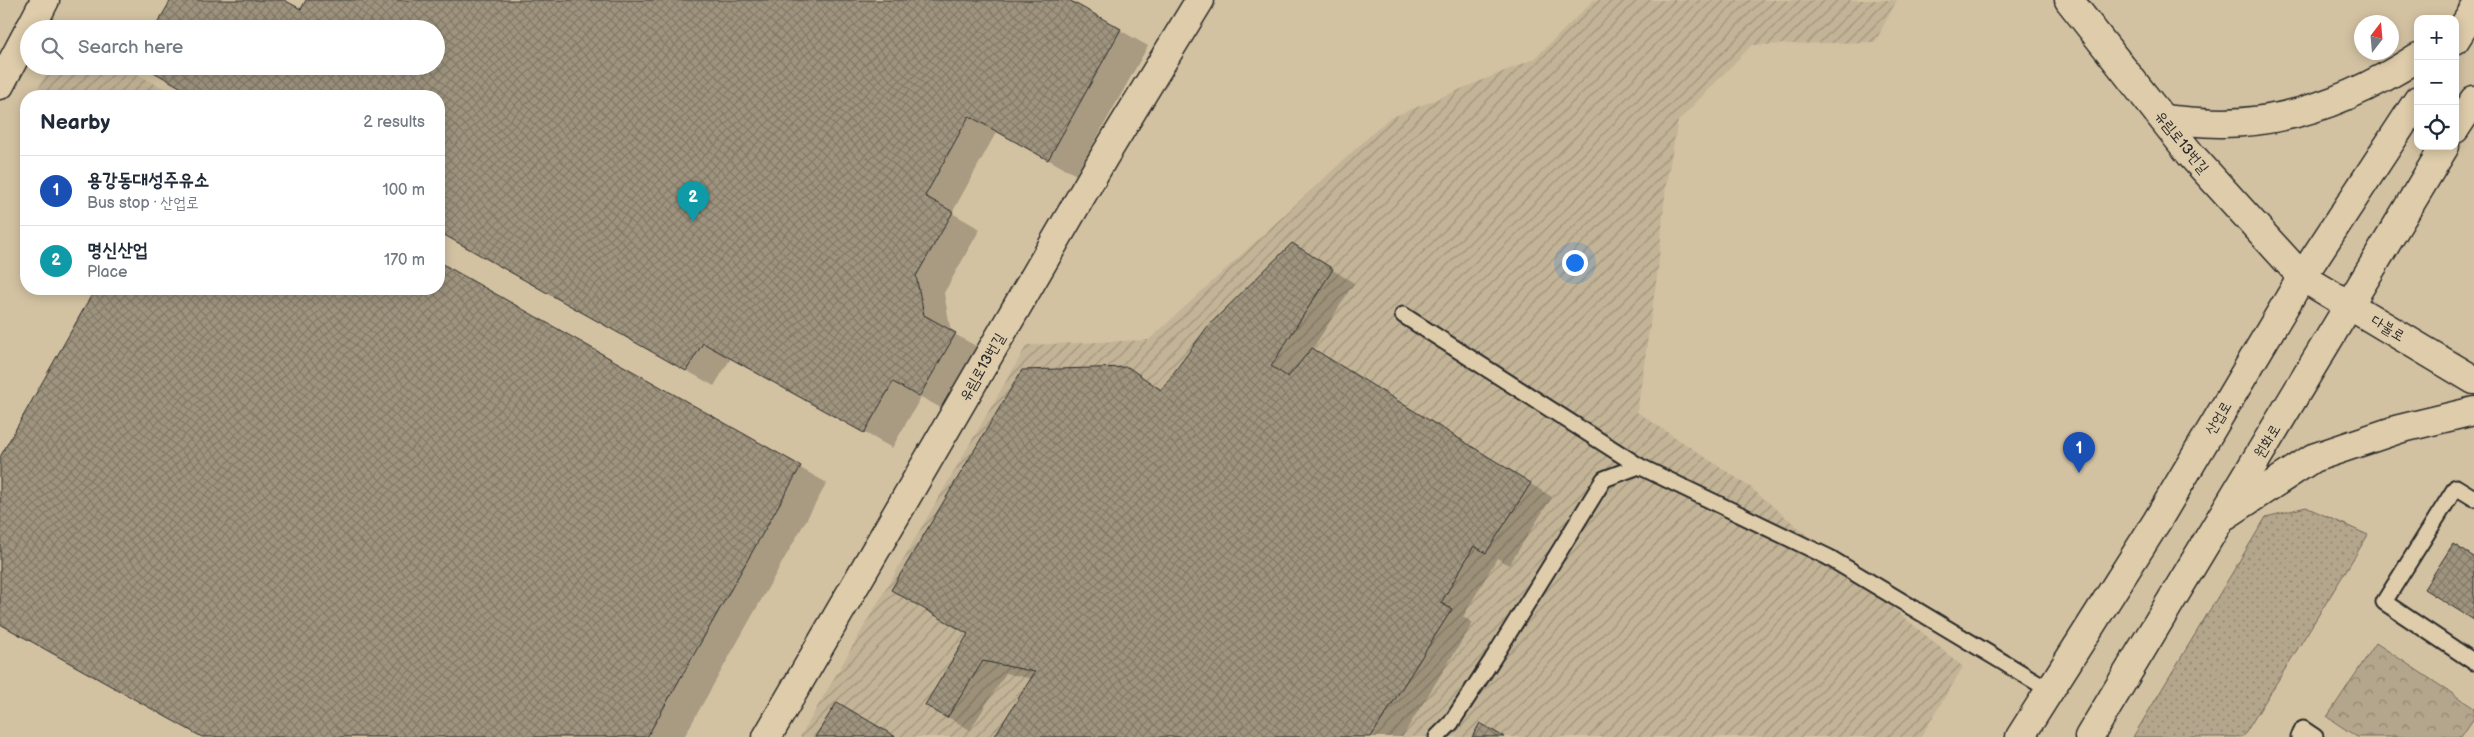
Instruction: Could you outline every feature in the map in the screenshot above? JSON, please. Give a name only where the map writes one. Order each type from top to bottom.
[{"type":"street","points":[[34,20],[45,0]]},
{"type":"street","name":"유림로13번길","points":[[766,737],[1104,157],[1200,0]]},
{"type":"street","name":"유림로13번길","points":[[2069,0],[2191,155],[2302,277]]},
{"type":"street","points":[[0,85],[20,47]]},
{"type":"street","points":[[2163,119],[2224,123],[2276,118],[2327,104],[2390,75],[2414,60]]},
{"type":"street","points":[[2459,123],[2474,100]]},
{"type":"street","name":"산업로","points":[[2020,737],[2048,689],[2157,521],[2302,277],[2415,105]]},
{"type":"street","name":"원화로","points":[[2089,737],[2443,150]]},
{"type":"street","name":"다불로","points":[[2302,277],[2474,380]]},
{"type":"street","points":[[2220,519],[2312,458],[2398,429],[2474,411]]},
{"type":"lane","points":[[1403,315],[1639,466],[1828,557],[2048,689]]},
{"type":"lane","points":[[1437,737],[1451,723],[1604,479],[1639,466]]},
{"type":"lane","points":[[2474,498],[2456,487],[2384,602],[2474,662]]},
{"type":"lane","points":[[2299,737],[2304,729],[2315,737]]},
{"type":"shaded area","points":[[1594,0],[1897,0],[1875,42],[1752,45],[1678,121],[1666,185],[1658,269],[1637,412],[1750,487],[1963,667],[1921,737],[800,737],[1027,345],[1149,340],[1388,119],[1534,59]]},
{"type":"shaded area","points":[[46,75],[139,75],[166,90],[37,90]]},
{"type":"green space","points":[[2306,507],[2368,535],[2243,737],[2133,737],[2266,517]]},
{"type":"green space","points":[[2376,643],[2474,708],[2474,718],[2461,737],[2357,737],[2327,717]]},
{"type":"building","points":[[171,0],[284,0],[301,9],[306,0],[1069,0],[1121,29],[1048,160],[969,116],[925,196],[953,212],[916,276],[924,315],[956,333],[919,397],[893,382],[864,433],[703,343],[686,371],[445,235],[445,90],[185,90],[159,75],[445,75],[445,20],[159,20]]},
{"type":"building","points":[[1292,243],[1333,269],[1271,366],[1288,377],[1312,348],[1531,483],[1486,553],[1474,546],[1441,603],[1452,609],[1371,737],[994,737],[1035,672],[983,661],[947,718],[925,705],[968,634],[891,590],[1022,370],[1128,367],[1161,390],[1208,326]]},
{"type":"building","points":[[445,265],[801,466],[647,737],[202,737],[0,624],[0,457],[92,295],[445,295]]},
{"type":"building","points":[[2453,544],[2474,557],[2474,620],[2424,589]]},
{"type":"building","points":[[837,702],[896,737],[815,737]]},
{"type":"building","points":[[1480,723],[1504,737],[1472,737]]},
{"type":"place","name":"명신산업","points":[[693,222]]},
{"type":"place","name":"용강동대성주유소","points":[[2079,473]]}]
